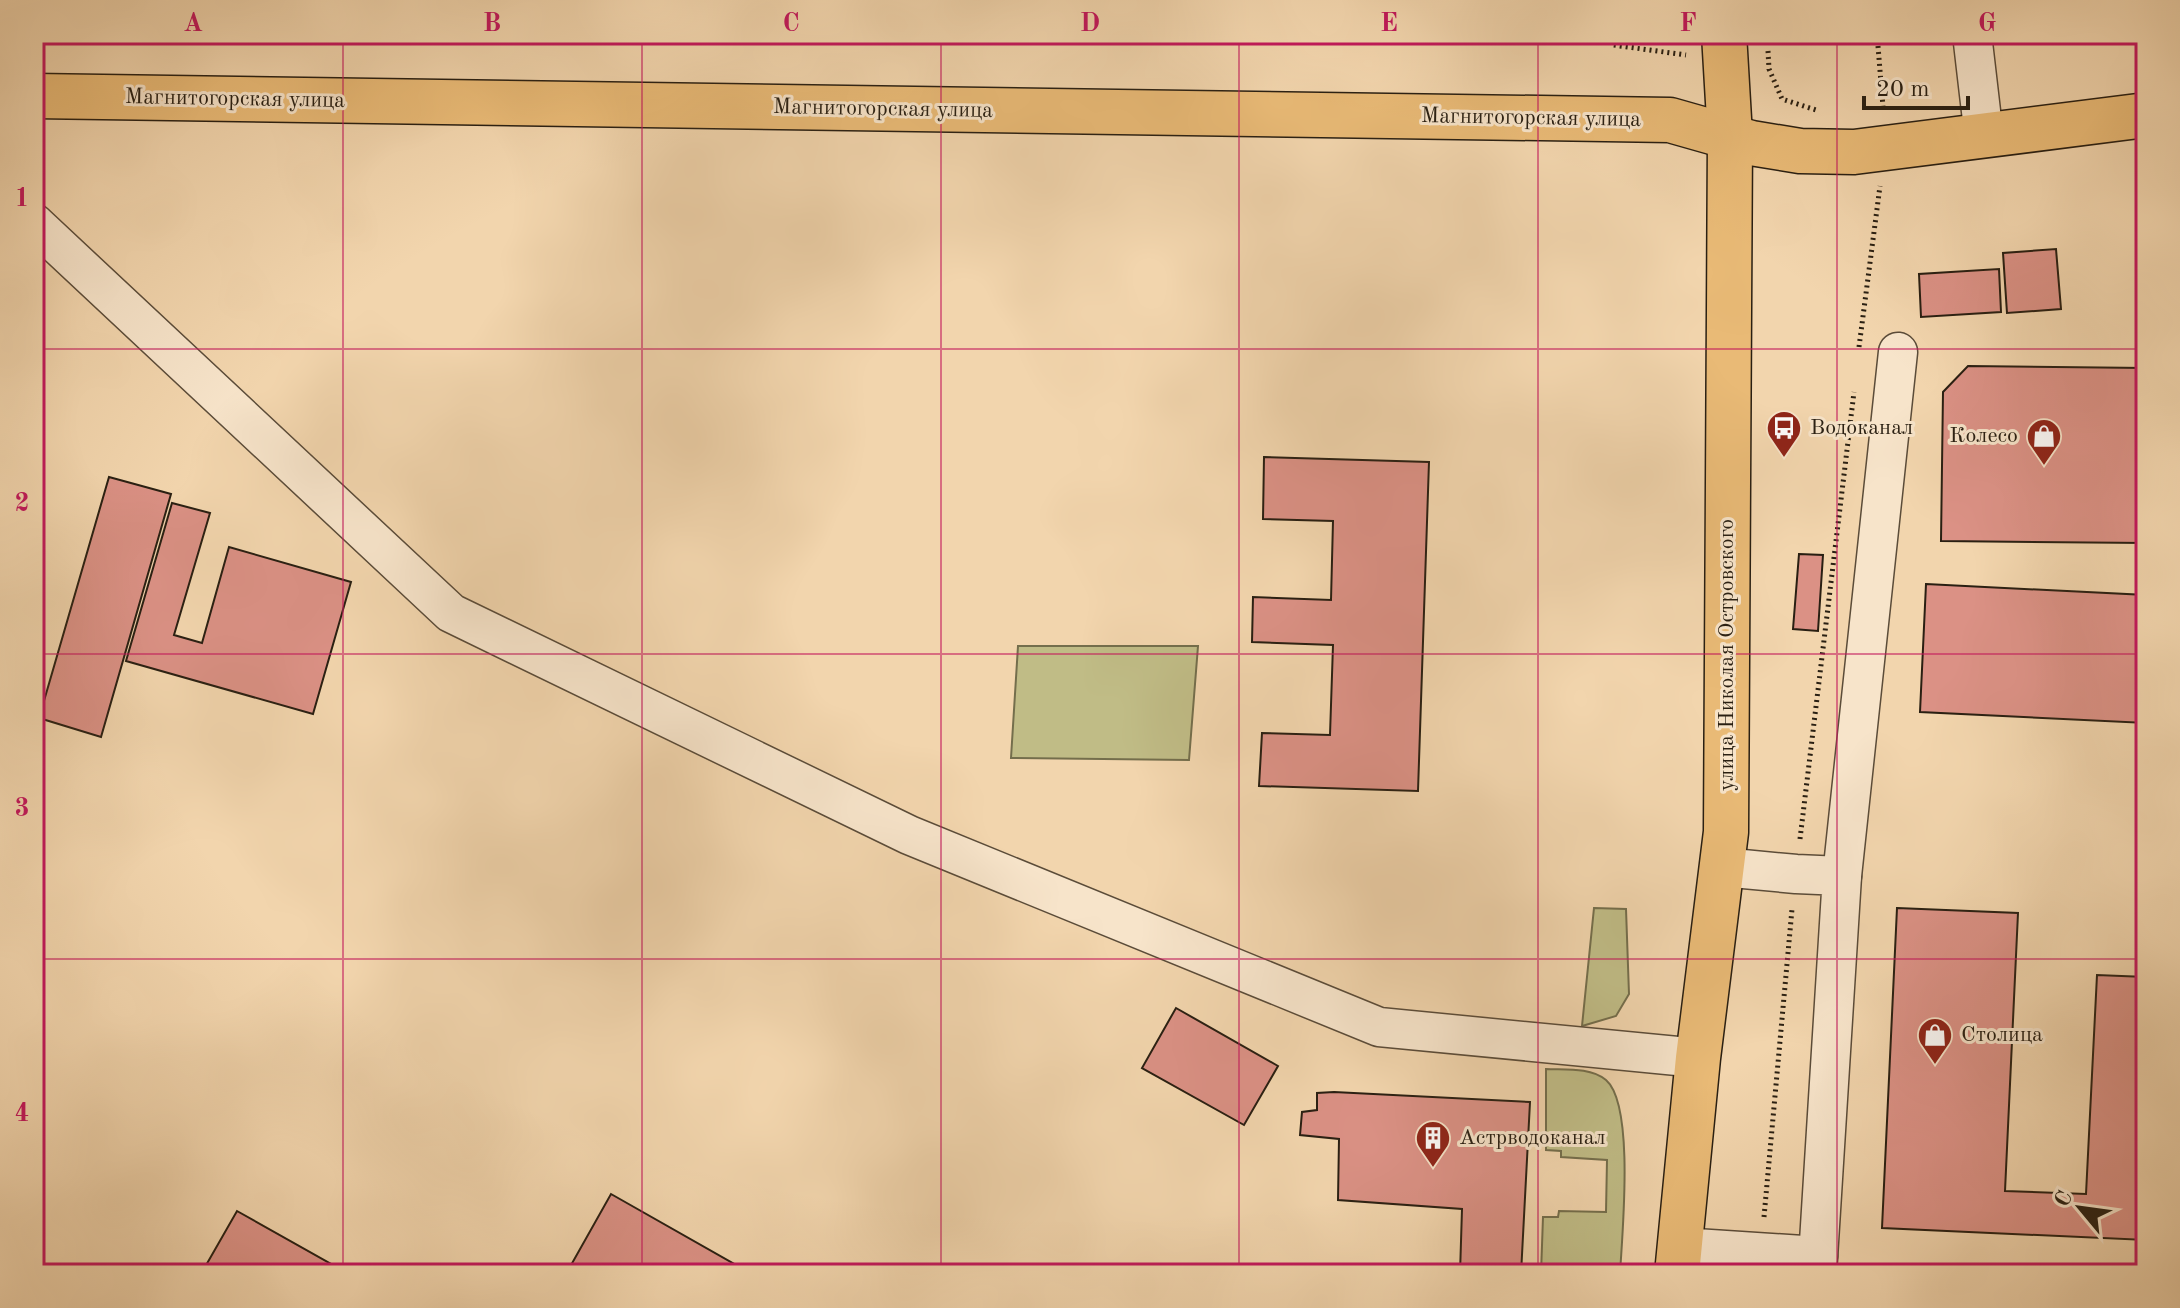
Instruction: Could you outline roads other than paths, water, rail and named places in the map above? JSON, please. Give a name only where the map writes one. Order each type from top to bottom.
[{"type":"main road","name":"улица Николая Островского","points":[[1678,1263],[1698,1058],[1726,832],[1730,136],[1724,34]]},
{"type":"main road","name":"Магнитогорская улица","points":[[34,96],[1670,120],[1751,143],[1800,151],[1854,152],[2146,115]]},
{"type":"lane","points":[[1972,34],[1984,137]]},
{"type":"lane","points":[[34,223],[451,613],[909,835],[1379,1027],[1698,1058]]},
{"type":"lane","points":[[1810,1268],[1842,876],[1898,352]]},
{"type":"lane","points":[[1722,867],[1842,876]]},
{"type":"lane","points":[[1678,1263],[1760,1252],[1810,1268]]},
{"type":"lane","points":[[1678,1263],[1810,1268]]},
{"type":"place","name":"Водоканал","points":[[1784,459]]},
{"type":"place","name":"Колесо","points":[[2044,467]]},
{"type":"place","name":"Столица","points":[[1935,1066]]},
{"type":"place","name":"Астрводоканал","points":[[1433,1169]]}]
